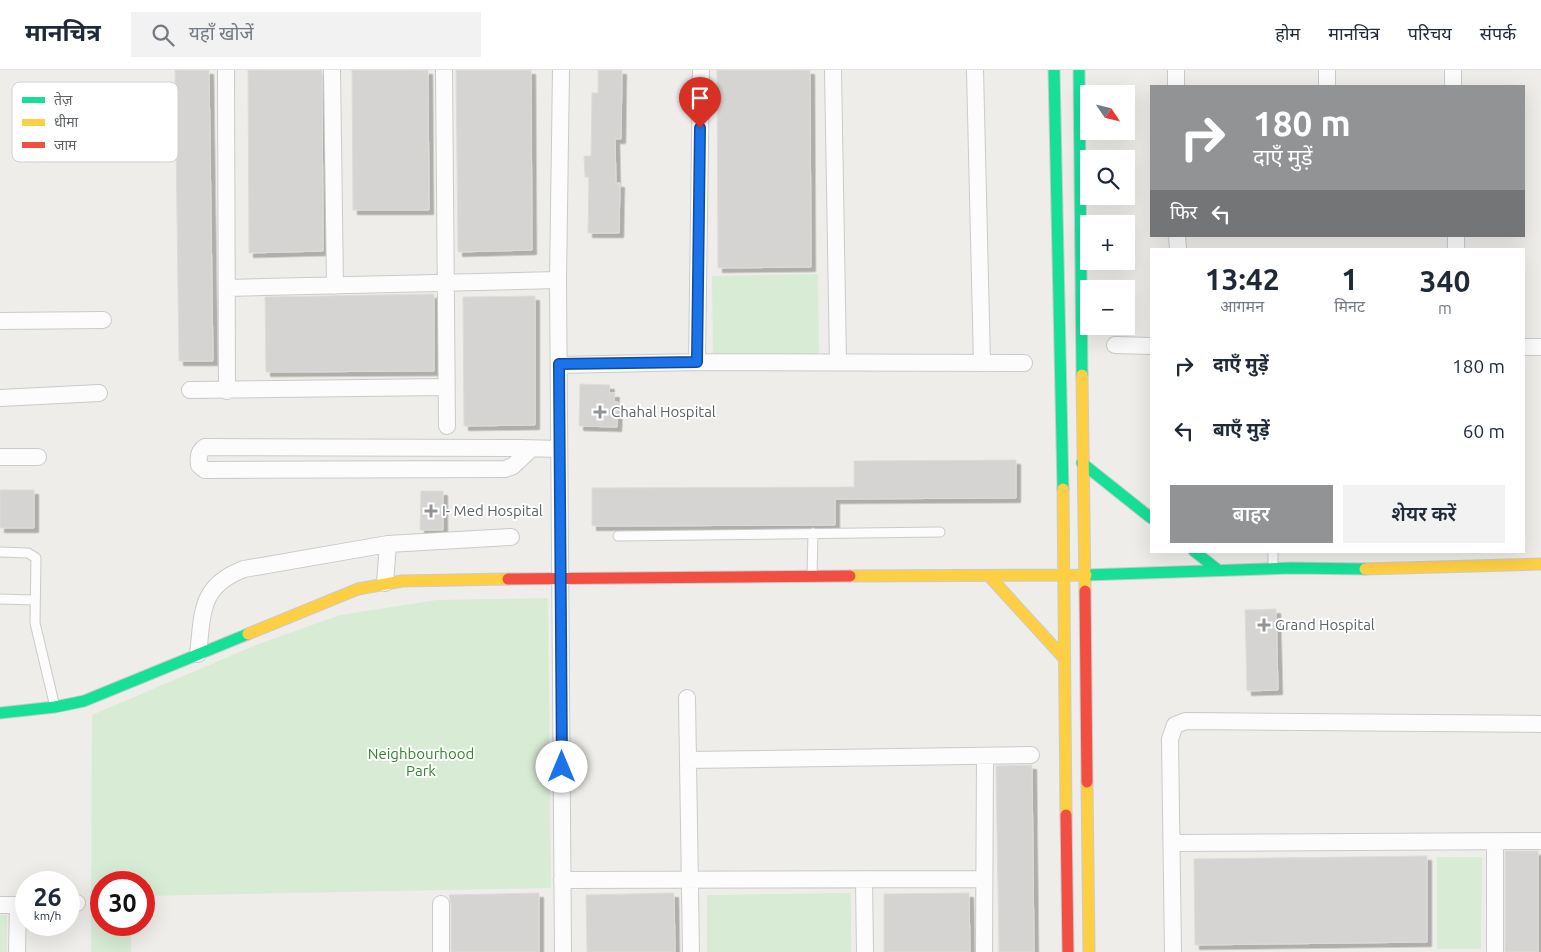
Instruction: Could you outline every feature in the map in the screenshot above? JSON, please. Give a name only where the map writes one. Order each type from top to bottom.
[{"type":"main road","points":[[1054,70],[1061,360],[1062,575],[1068,952]]},
{"type":"main road","points":[[1079,70],[1083,575],[1089,952]]},
{"type":"main road","points":[[1082,463],[1150,517]]},
{"type":"main road","points":[[1197,553],[1218,570]]},
{"type":"main road","points":[[0,713],[55,707],[84,701],[358,589],[385,583],[560,578],[1083,575],[1273,569],[1292,564],[1390,569],[1541,564]]},
{"type":"main road","points":[[989,576],[1064,658]]},
{"type":"street","points":[[226,70],[227,391]]},
{"type":"street","points":[[332,70],[335,286]]},
{"type":"street","points":[[444,70],[444,283],[447,426]]},
{"type":"street","points":[[561,70],[558,280],[563,952]]},
{"type":"street","points":[[697,362],[701,70]]},
{"type":"street","points":[[833,70],[838,362]]},
{"type":"street","points":[[975,70],[982,363]]},
{"type":"street","points":[[1176,70],[1176,85]]},
{"type":"street","points":[[1327,70],[1327,85]]},
{"type":"street","points":[[1453,70],[1453,85]]},
{"type":"street","points":[[227,288],[558,280]]},
{"type":"street","points":[[0,321],[104,320]]},
{"type":"street","points":[[1115,345],[1150,346]]},
{"type":"street","points":[[1525,347],[1541,347]]},
{"type":"street","points":[[559,364],[697,362],[1024,363]]},
{"type":"street","points":[[190,390],[446,387]]},
{"type":"street","points":[[0,398],[98,393]]},
{"type":"street","points":[[531,448],[505,470],[205,470],[199,465],[198,458],[200,452],[205,447],[531,448],[560,449]]},
{"type":"street","points":[[0,457],[38,457]]},
{"type":"street","points":[[198,654],[203,614],[209,596],[214,587],[226,576],[244,569],[388,544],[511,537]]},
{"type":"street","points":[[385,583],[388,544]]},
{"type":"street","points":[[688,698],[691,952]]},
{"type":"street","points":[[1173,952],[1170,739],[1175,725],[1186,721],[1541,724]]},
{"type":"street","points":[[688,760],[1031,755]]},
{"type":"street","points":[[984,952],[985,756]]},
{"type":"street","points":[[1172,843],[1541,841]]},
{"type":"street","points":[[1495,842],[1495,952]]},
{"type":"street","points":[[562,880],[984,878]]},
{"type":"street","points":[[864,880],[865,952]]},
{"type":"street","points":[[440,904],[441,952]]},
{"type":"street","points":[[0,905],[15,905]]},
{"type":"street","points":[[17,952],[19,936]]},
{"type":"lane","points":[[618,536],[940,532]]},
{"type":"lane","points":[[812,577],[814,534]]},
{"type":"lane","points":[[0,552],[28,553],[36,558],[35,623],[55,707]]},
{"type":"lane","points":[[1273,553],[1273,569]]},
{"type":"lane","points":[[0,599],[34,600]]},
{"type":"green space","points":[[818,274],[819,361],[713,362],[712,276]]},
{"type":"green space","name":"Neighbourhood Park","points":[[548,598],[551,888],[155,896],[155,871],[91,871],[92,715],[256,645],[340,615],[437,600]]},
{"type":"green space","points":[[1437,857],[1482,857],[1481,949],[1437,949]]},
{"type":"green space","points":[[851,893],[851,952],[707,952],[707,895]]},
{"type":"green space","points":[[0,915],[7,915],[7,952],[0,952]]},
{"type":"green space","name":"Neighbourhood Park","points":[[91,936],[131,936],[131,952],[91,952]]},
{"type":"building","points":[[175,70],[209,70],[213,361],[179,361],[176,162],[178,162],[178,82],[175,82]]},
{"type":"building","points":[[248,70],[322,70],[323,251],[249,253]]},
{"type":"building","points":[[352,70],[428,70],[429,210],[353,210]]},
{"type":"building","points":[[456,70],[531,70],[532,250],[458,252]]},
{"type":"building","points":[[598,70],[622,70],[621,139],[615,139],[616,183],[620,183],[619,233],[588,233],[589,177],[585,177],[584,156],[591,156],[592,93],[598,93]]},
{"type":"building","points":[[717,70],[810,70],[811,267],[718,268]]},
{"type":"building","points":[[434,294],[434,371],[266,372],[265,297]]},
{"type":"building","points":[[535,296],[535,425],[464,426],[463,297]]},
{"type":"building","points":[[580,384],[610,385],[609,393],[615,393],[614,402],[618,402],[617,427],[579,426]]},
{"type":"building","points":[[1016,460],[1016,498],[835,499],[835,525],[592,526],[592,488],[854,487],[854,461]]},
{"type":"building","points":[[0,490],[34,490],[34,528],[0,528]]},
{"type":"building","points":[[421,491],[443,491],[443,530],[420,530]]},
{"type":"building","points":[[1276,609],[1278,690],[1247,691],[1245,610]]},
{"type":"building","points":[[1032,765],[1034,952],[999,952],[996,766]]},
{"type":"building","points":[[1505,851],[1538,851],[1538,952],[1505,952]]},
{"type":"building","points":[[1427,856],[1427,942],[1195,945],[1194,859]]},
{"type":"building","points":[[539,893],[539,952],[451,952],[451,904],[449,895]]},
{"type":"building","points":[[674,893],[675,952],[587,952],[586,895]]},
{"type":"building","points":[[969,893],[970,952],[884,952],[884,894]]},
{"type":"traffic: fast","points":[[1054,70],[1063,489]]},
{"type":"traffic: fast","points":[[1079,70],[1082,375]]},
{"type":"traffic: fast","points":[[1082,463],[1150,517]]},
{"type":"traffic: fast","points":[[1197,553],[1218,570]]},
{"type":"traffic: fast","points":[[1086,575],[1292,568],[1365,569]]},
{"type":"traffic: fast","points":[[0,713],[55,707],[84,701],[248,634]]},
{"type":"traffic: slow","points":[[1082,375],[1085,591]]},
{"type":"traffic: slow","points":[[1063,489],[1066,815]]},
{"type":"traffic: slow","points":[[1365,569],[1541,564]]},
{"type":"traffic: slow","points":[[850,576],[1086,575]]},
{"type":"traffic: slow","points":[[989,576],[1063,657]]},
{"type":"traffic: slow","points":[[248,634],[358,589],[402,581],[508,579]]},
{"type":"traffic: slow","points":[[1087,782],[1089,952]]},
{"type":"traffic: jam","points":[[508,579],[850,576]]},
{"type":"traffic: jam","points":[[1085,591],[1087,782]]},
{"type":"traffic: jam","points":[[1066,815],[1068,952]]},
{"type":"place","name":"Chahal Hospital","points":[[600,412]]},
{"type":"place","name":"I- Med Hospital","points":[[431,511]]},
{"type":"place","name":"Grand Hospital","points":[[1264,625]]},
{"type":"route","points":[[562,767],[559,364],[697,362],[700,128]]}]
